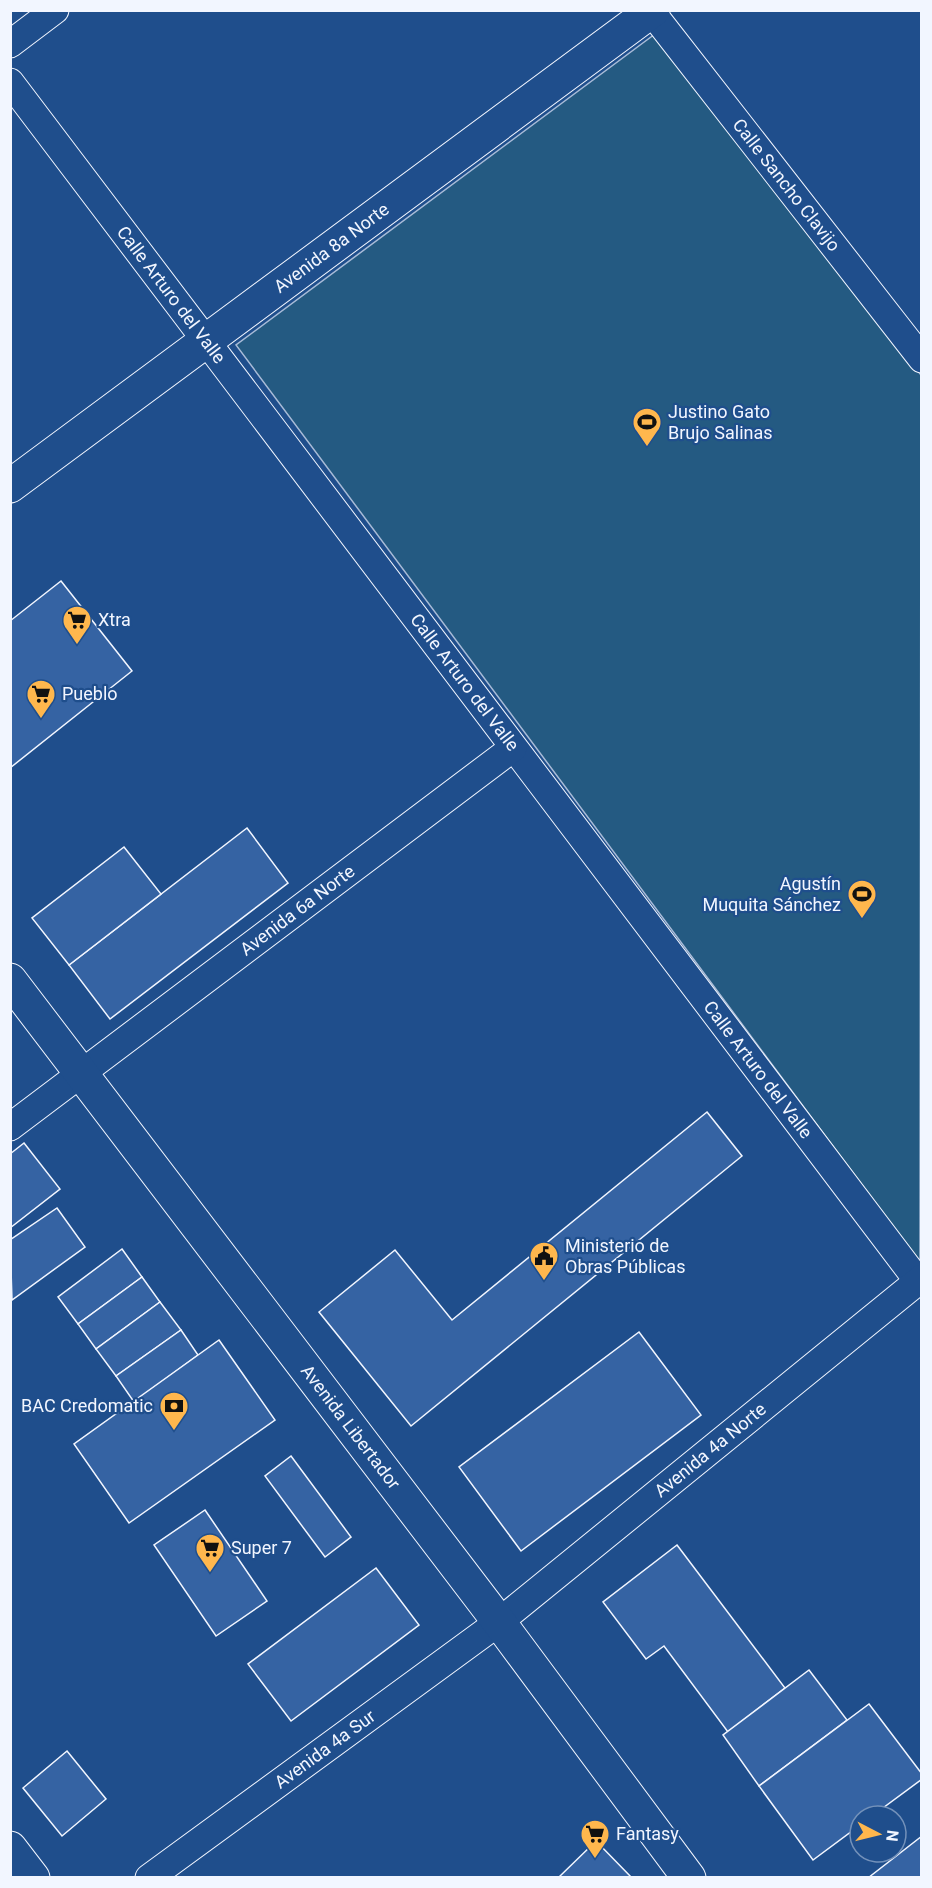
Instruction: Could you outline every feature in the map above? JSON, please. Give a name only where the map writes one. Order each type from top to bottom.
[{"type":"main road","name":"Avenida 8a Norte","points":[[10,486],[652,11]]},
{"type":"main road","name":"Avenida Libertador","points":[[10,980],[499,1622],[689,1878]]},
{"type":"main road","points":[[10,1848],[33,1878]]},
{"type":"street","points":[[10,44],[55,10]]},
{"type":"street","name":"Calle Sancho Clavijo","points":[[652,11],[921,359]]},
{"type":"street","name":"Calle Arturo del Valle","points":[[10,82],[513,748],[920,1280]]},
{"type":"street","name":"Avenida 6a Norte","points":[[10,1127],[513,748]]},
{"type":"street","name":"Avenida 4a Norte","points":[[499,1622],[920,1280]]},
{"type":"street","name":"Avenida 4a Sur","points":[[149,1878],[499,1622]]},
{"type":"shaded area","points":[[655,34],[921,375],[920,1263],[236,345]]},
{"type":"building","name":"Pueblo","points":[[61,581],[132,671],[10,768],[10,621]]},
{"type":"building","points":[[247,828],[288,883],[110,1019],[69,965]]},
{"type":"building","points":[[124,847],[161,894],[69,965],[32,918]]},
{"type":"building","name":"Ministerio de Obras Públicas","points":[[707,1112],[742,1156],[411,1426],[319,1312],[395,1250],[452,1320]]},
{"type":"building","points":[[24,1143],[60,1189],[10,1228],[10,1154]]},
{"type":"building","points":[[57,1208],[85,1247],[12,1300],[10,1240]]},
{"type":"building","points":[[122,1249],[142,1277],[78,1324],[58,1297]]},
{"type":"building","points":[[142,1277],[160,1302],[96,1349],[78,1324]]},
{"type":"building","points":[[160,1302],[181,1330],[116,1376],[96,1349]]},
{"type":"building","points":[[181,1330],[198,1355],[134,1402],[116,1376]]},
{"type":"building","points":[[639,1332],[701,1415],[521,1551],[459,1467]]},
{"type":"building","name":"BAC Credomatic","points":[[219,1340],[275,1420],[129,1523],[74,1444]]},
{"type":"building","points":[[291,1456],[351,1537],[325,1557],[265,1476]]},
{"type":"building","name":"Super 7","points":[[205,1510],[267,1601],[216,1636],[154,1545]]},
{"type":"building","points":[[677,1545],[785,1688],[728,1732],[664,1646],[646,1659],[603,1602]]},
{"type":"building","points":[[376,1568],[419,1625],[291,1721],[248,1664]]},
{"type":"building","points":[[809,1670],[847,1720],[759,1786],[723,1735]]},
{"type":"building","points":[[869,1704],[922,1774],[922,1779],[888,1804],[848,1804],[848,1834],[813,1860],[759,1786]]},
{"type":"building","points":[[67,1751],[106,1799],[62,1836],[23,1788]]},
{"type":"building","points":[[922,1836],[922,1878],[868,1878],[886,1864],[908,1864],[908,1847]]},
{"type":"building","name":"Fantasy","points":[[596,1841],[632,1878],[558,1878]]},
{"type":"place","name":"Justino Gato Brujo Salinas","points":[[647,448]]},
{"type":"place","name":"Xtra","points":[[77,646]]},
{"type":"place","name":"Pueblo","points":[[41,720]]},
{"type":"place","name":"Agustín Muquita Sánchez","points":[[862,920]]},
{"type":"place","name":"Ministerio de Obras Públicas","points":[[544,1282]]},
{"type":"place","name":"BAC Credomatic","points":[[174,1432]]},
{"type":"place","name":"Super 7","points":[[210,1574]]},
{"type":"place","name":"Fantasy","points":[[595,1860]]}]
